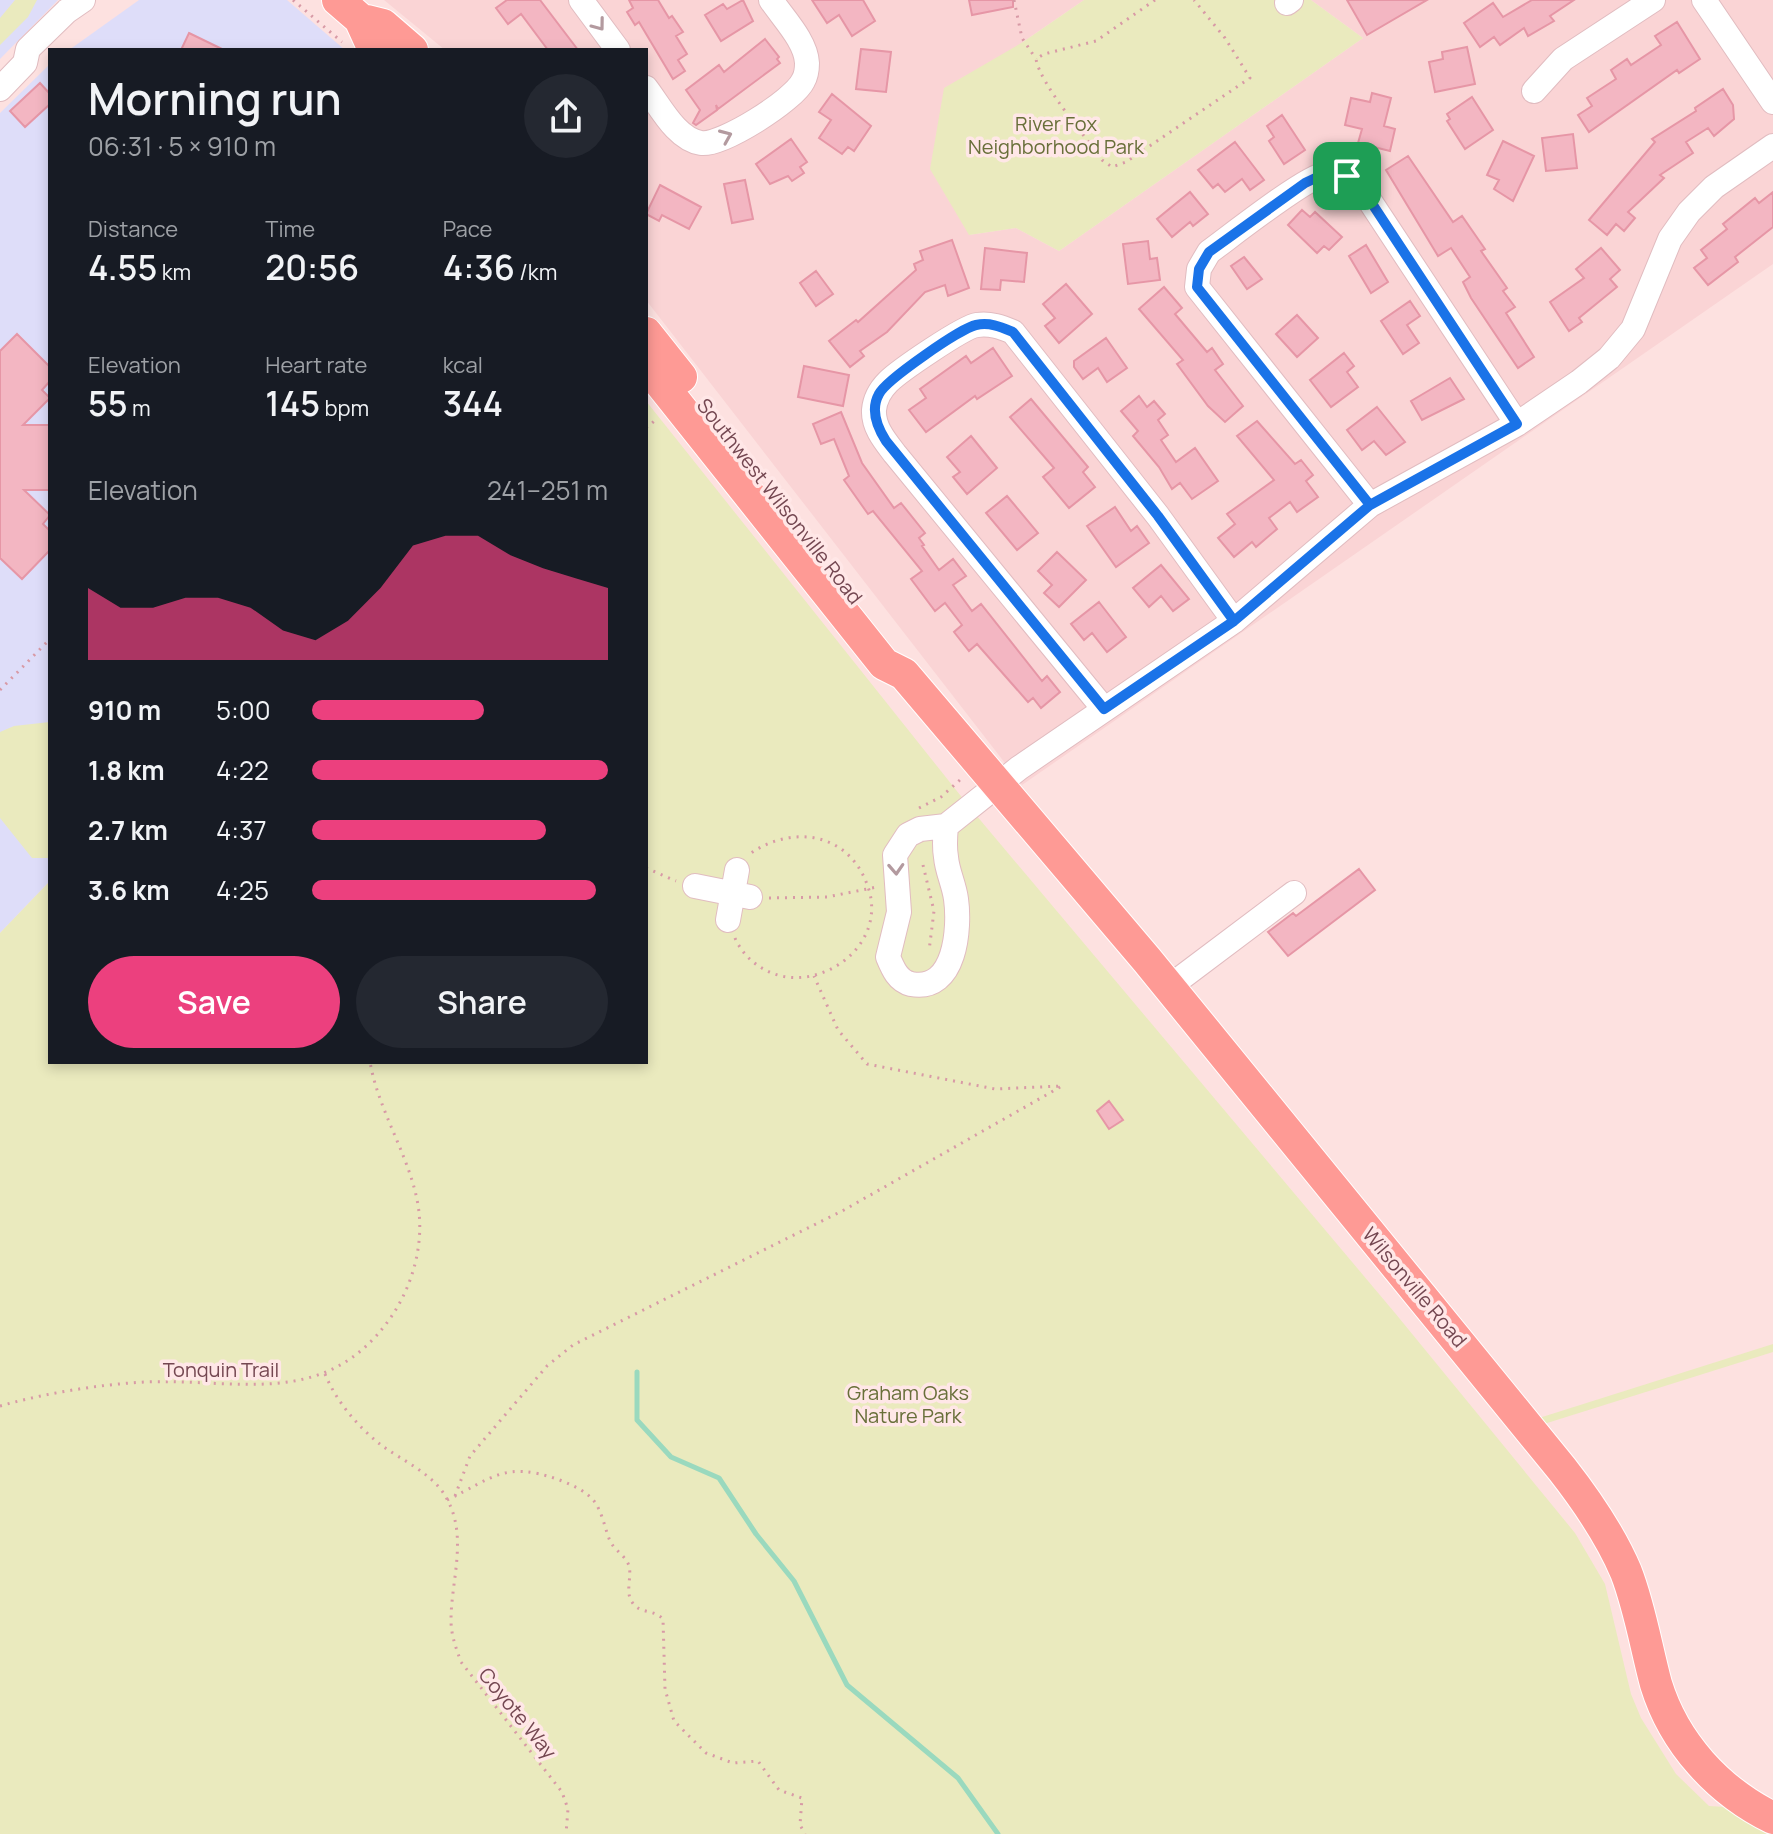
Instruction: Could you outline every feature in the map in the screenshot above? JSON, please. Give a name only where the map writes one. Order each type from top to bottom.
[{"type":"main road","points":[[349,9],[370,41],[379,48]]},
{"type":"main road","points":[[349,9],[383,25],[410,48]]},
{"type":"main road","name":"Southwest Wilsonville Road","points":[[648,336],[900,653],[904,674]]},
{"type":"main road","name":"Southwest Wilsonville Road","points":[[648,368],[884,664],[904,674],[997,784]]},
{"type":"main road","name":"Wilsonville Road","points":[[997,784],[1169,987],[1583,1496],[1610,1538],[1627,1575],[1661,1699],[1681,1738],[1726,1789],[1773,1818]]},
{"type":"street","points":[[0,89],[25,63],[28,49],[67,11],[83,0]]},
{"type":"street","points":[[581,0],[617,48]]},
{"type":"street","points":[[648,90],[685,136],[702,143],[724,139],[790,96],[803,81],[808,65],[804,48],[771,0]]},
{"type":"street","points":[[1534,91],[1563,59],[1653,0]]},
{"type":"street","points":[[1704,0],[1773,102]]},
{"type":"street","points":[[0,66],[15,50],[28,49]]},
{"type":"street","points":[[946,826],[946,863],[957,908],[955,946],[941,975],[930,982],[909,983],[897,975],[888,957],[899,912],[895,855],[901,843],[914,831],[946,826],[997,784],[1234,621],[1370,505],[1517,424],[1609,358],[1633,329],[1670,239],[1689,212],[1714,187],[1773,146]]},
{"type":"street","points":[[1370,505],[1197,287],[1199,269],[1209,252],[1305,183],[1326,173],[1347,176],[1360,186],[1517,424]]},
{"type":"street","points":[[1104,709],[877,428],[874,412],[878,395],[889,381],[975,325],[997,325],[1013,332],[1158,516],[1234,621]]},
{"type":"street","points":[[695,886],[740,887],[728,920]]},
{"type":"street","points":[[1169,987],[1294,893]]},
{"type":"path","points":[[293,0],[349,48]]},
{"type":"path","points":[[1014,0],[1022,38],[1036,59],[1038,68],[1102,160],[1117,167],[1250,78],[1225,38],[1194,0]]},
{"type":"path","points":[[1036,59],[1044,54],[1096,41],[1155,0]]},
{"type":"path","points":[[0,690],[48,641]]},
{"type":"path","points":[[728,920],[738,946],[763,969],[783,977],[814,976],[845,962],[856,951],[868,926],[869,891],[859,868],[847,853],[814,837],[777,839],[750,854],[740,887],[827,897],[869,891],[886,883]]},
{"type":"path","points":[[923,865],[934,911],[929,951]]},
{"type":"path","points":[[648,869],[695,886]]},
{"type":"path","points":[[455,1496],[470,1456],[547,1366],[573,1345],[844,1210],[1062,1086],[995,1089],[867,1064],[838,1030],[814,976]]},
{"type":"path","name":"Tonquin Trail","points":[[0,1406],[104,1385],[184,1382],[264,1386],[302,1382],[325,1374],[355,1356],[377,1337],[400,1306],[411,1279],[418,1250],[419,1212],[410,1174],[389,1129],[371,1064]]},
{"type":"path","name":"Coyote Way","points":[[325,1374],[351,1416],[379,1443],[429,1478],[447,1500],[457,1532],[451,1619],[461,1662],[562,1792],[568,1809],[566,1834]]},
{"type":"path","points":[[447,1500],[512,1469],[537,1472],[574,1485],[594,1501],[612,1546],[630,1568],[629,1597],[632,1603],[637,1609],[658,1613],[663,1619],[665,1689],[674,1721],[706,1753],[733,1763],[758,1761],[779,1790],[802,1798],[800,1825],[805,1834]]},
{"type":"shaded area","points":[[0,0],[58,0],[0,59]]},
{"type":"shaded area","points":[[139,0],[287,0],[343,48],[72,48]]},
{"type":"shaded area","points":[[384,0],[1084,0],[1023,42],[969,235],[1016,228],[1059,251],[1363,38],[1311,0],[1773,0],[1773,264],[1022,785],[648,303],[648,48],[443,48]]},
{"type":"shaded area","points":[[48,66],[48,883],[0,933],[0,113]]},
{"type":"green space","points":[[15,0],[37,0],[28,17],[0,45],[0,18]]},
{"type":"green space","name":"River Fox Neighborhood Park","points":[[1084,0],[1311,0],[1363,38],[1059,251],[1016,228],[969,235],[930,169],[944,88],[1023,42]]},
{"type":"green space","name":"Graham Oaks Nature Park","points":[[648,404],[976,815],[1395,1313],[1575,1533],[1605,1584],[1631,1694],[1641,1718],[1676,1774],[1709,1806],[1773,1810],[1773,1834],[0,1834],[0,933],[48,883],[48,1064],[648,1064]]},
{"type":"green space","points":[[48,722],[48,858],[32,858],[0,818],[0,732],[14,726]]},
{"type":"green space","points":[[1773,1344],[1773,1352],[1544,1424],[1539,1418]]},
{"type":"building","points":[[507,0],[540,0],[576,48],[546,48],[521,14],[508,24],[496,8]]},
{"type":"building","points":[[629,0],[658,0],[669,18],[672,16],[683,32],[676,36],[687,54],[678,60],[685,71],[673,79],[639,22],[635,25],[627,12],[633,8]]},
{"type":"building","points":[[743,0],[753,21],[721,41],[705,15],[723,4],[727,9]]},
{"type":"building","points":[[812,0],[863,0],[875,21],[852,36],[839,15],[827,23]]},
{"type":"building","points":[[969,0],[1013,0],[1013,7],[972,15]]},
{"type":"building","points":[[1347,0],[1427,0],[1367,35]]},
{"type":"building","points":[[1532,0],[1574,0],[1550,16],[1554,21],[1528,36],[1524,28],[1500,45],[1494,37],[1480,47],[1464,23],[1493,3],[1503,17]]},
{"type":"building","points":[[1677,22],[1700,59],[1679,73],[1677,70],[1589,132],[1578,115],[1592,106],[1587,98],[1616,79],[1611,70],[1627,59],[1631,65],[1661,45],[1655,36]]},
{"type":"building","points":[[189,33],[220,48],[182,48]]},
{"type":"building","points":[[765,39],[780,63],[718,109],[716,105],[717,110],[696,125],[693,123],[700,110],[686,90],[719,65],[724,72]]},
{"type":"building","points":[[1467,47],[1475,84],[1435,92],[1429,62],[1443,59],[1442,52]]},
{"type":"building","points":[[861,49],[891,52],[886,92],[856,89]]},
{"type":"building","points":[[40,83],[48,92],[48,106],[25,127],[10,111]]},
{"type":"building","points":[[1723,89],[1733,105],[1734,119],[1714,136],[1708,128],[1686,142],[1693,153],[1660,175],[1664,178],[1628,212],[1635,218],[1624,231],[1616,224],[1607,235],[1589,220],[1655,142],[1652,139],[1696,111],[1695,108]]},
{"type":"building","points":[[1372,93],[1391,98],[1384,126],[1395,129],[1390,151],[1358,143],[1362,129],[1345,125],[1351,98],[1370,102]]},
{"type":"building","points":[[832,94],[871,126],[854,151],[848,147],[842,154],[819,138],[831,120],[819,112]]},
{"type":"building","points":[[1472,97],[1493,130],[1465,149],[1447,121],[1450,119],[1447,114]]},
{"type":"building","points":[[1282,115],[1305,150],[1284,164],[1269,141],[1274,137],[1267,126]]},
{"type":"building","points":[[1573,134],[1577,168],[1546,171],[1542,138]]},
{"type":"building","points":[[791,139],[807,162],[800,167],[804,173],[792,181],[788,176],[770,184],[756,164]]},
{"type":"building","points":[[1503,141],[1534,156],[1513,201],[1494,189],[1499,180],[1487,175]]},
{"type":"building","points":[[1235,142],[1264,180],[1250,190],[1242,179],[1225,192],[1218,184],[1213,188],[1198,170]]},
{"type":"building","points":[[1408,156],[1453,222],[1462,216],[1485,249],[1481,251],[1507,288],[1503,291],[1515,307],[1506,313],[1534,357],[1518,368],[1471,298],[1463,282],[1470,277],[1451,248],[1438,256],[1386,170]]},
{"type":"building","points":[[745,180],[753,219],[732,223],[724,184]]},
{"type":"building","points":[[660,185],[701,207],[689,229],[662,215],[659,221],[648,215]]},
{"type":"building","points":[[1190,192],[1208,214],[1193,226],[1190,222],[1172,237],[1157,219]]},
{"type":"building","points":[[1773,192],[1773,227],[1735,257],[1738,262],[1708,285],[1694,268],[1707,258],[1701,250],[1727,229],[1723,224],[1755,198],[1759,203]]},
{"type":"building","points":[[1302,210],[1310,217],[1315,212],[1342,237],[1329,250],[1324,246],[1317,253],[1288,225]]},
{"type":"building","points":[[952,240],[969,288],[948,296],[945,285],[925,292],[887,332],[860,351],[864,356],[850,367],[829,341],[856,320],[858,322],[916,270],[914,264],[923,260],[920,251]]},
{"type":"building","points":[[1148,241],[1150,259],[1157,258],[1160,280],[1128,284],[1123,244]]},
{"type":"building","points":[[1366,245],[1388,282],[1371,293],[1349,256]]},
{"type":"building","points":[[985,248],[1027,253],[1024,282],[1001,280],[1000,290],[981,289]]},
{"type":"building","points":[[1601,248],[1620,270],[1610,279],[1617,287],[1579,318],[1582,322],[1569,331],[1550,302],[1584,278],[1576,269]]},
{"type":"building","points":[[1244,257],[1262,279],[1247,289],[1231,266]]},
{"type":"building","points":[[816,271],[833,294],[816,306],[800,283]]},
{"type":"building","points":[[1066,284],[1092,314],[1059,343],[1045,326],[1055,318],[1043,304]]},
{"type":"building","points":[[1164,287],[1182,308],[1175,314],[1207,352],[1212,348],[1223,364],[1215,370],[1243,406],[1225,422],[1208,406],[1177,364],[1183,360],[1139,309]]},
{"type":"building","points":[[1410,301],[1420,316],[1407,325],[1419,343],[1403,354],[1381,321]]},
{"type":"building","points":[[1297,315],[1318,338],[1297,357],[1276,334]]},
{"type":"building","points":[[17,334],[48,365],[48,383],[42,390],[48,400],[23,425],[48,425],[48,490],[24,490],[48,513],[43,524],[48,529],[48,552],[22,579],[0,558],[0,351]]},
{"type":"building","points":[[1106,338],[1127,368],[1107,382],[1098,368],[1083,379],[1074,367],[1074,361]]},
{"type":"building","points":[[993,348],[1012,376],[977,399],[975,396],[926,432],[909,410],[926,398],[920,389],[966,356],[971,363]]},
{"type":"building","points":[[1344,353],[1354,366],[1347,372],[1358,387],[1331,407],[1310,380]]},
{"type":"building","points":[[804,366],[849,375],[843,406],[798,397]]},
{"type":"building","points":[[1450,378],[1464,399],[1422,420],[1411,401]]},
{"type":"building","points":[[1139,396],[1147,407],[1154,401],[1165,414],[1158,420],[1168,435],[1161,440],[1176,462],[1195,448],[1218,481],[1192,499],[1180,483],[1172,489],[1159,467],[1133,436],[1138,431],[1121,411]]},
{"type":"building","points":[[1031,399],[1088,467],[1083,472],[1095,487],[1069,508],[1043,477],[1054,468],[1010,417]]},
{"type":"building","points":[[1377,407],[1405,442],[1386,455],[1374,441],[1362,450],[1347,430]]},
{"type":"building","points":[[841,412],[862,463],[894,508],[901,503],[925,533],[919,538],[922,546],[939,570],[953,559],[966,576],[953,585],[972,611],[981,604],[1042,681],[1047,676],[1060,692],[1041,708],[1033,698],[1028,702],[977,644],[969,651],[954,632],[962,625],[945,603],[935,611],[911,579],[922,571],[873,511],[868,514],[844,480],[849,476],[834,439],[821,444],[813,424]]},
{"type":"building","points":[[1257,421],[1295,464],[1301,460],[1313,475],[1306,481],[1318,497],[1297,512],[1290,502],[1269,518],[1277,529],[1256,547],[1252,542],[1234,557],[1218,538],[1235,524],[1227,514],[1274,480],[1237,436]]},
{"type":"building","points":[[971,436],[997,468],[967,494],[953,477],[960,472],[947,457]]},
{"type":"building","points":[[1007,496],[1038,533],[1017,550],[986,513]]},
{"type":"building","points":[[1115,507],[1131,531],[1137,526],[1149,543],[1116,567],[1087,526]]},
{"type":"building","points":[[1057,552],[1086,580],[1059,607],[1044,593],[1052,585],[1038,571]]},
{"type":"building","points":[[1161,565],[1189,599],[1173,611],[1161,596],[1149,607],[1133,588]]},
{"type":"building","points":[[1099,602],[1126,637],[1107,652],[1092,633],[1084,640],[1071,624]]},
{"type":"building","points":[[1359,869],[1375,890],[1288,956],[1268,932],[1293,913],[1296,916]]},
{"type":"building","points":[[1109,1101],[1123,1120],[1109,1129],[1097,1111]]},
{"type":"waterway","points":[[637,1372],[637,1420],[671,1457],[719,1478],[756,1534],[794,1581],[847,1685],[958,1778],[998,1834]]},
{"type":"route","points":[[1347,176],[1326,173],[1305,183],[1209,252],[1199,269],[1197,287],[1370,505],[1300,563],[1234,621],[1104,709],[895,454],[877,428],[874,412],[878,395],[889,381],[975,325],[997,325],[1013,332],[1158,516],[1234,621],[1370,505],[1517,424],[1369,199],[1360,186],[1347,176]]}]
